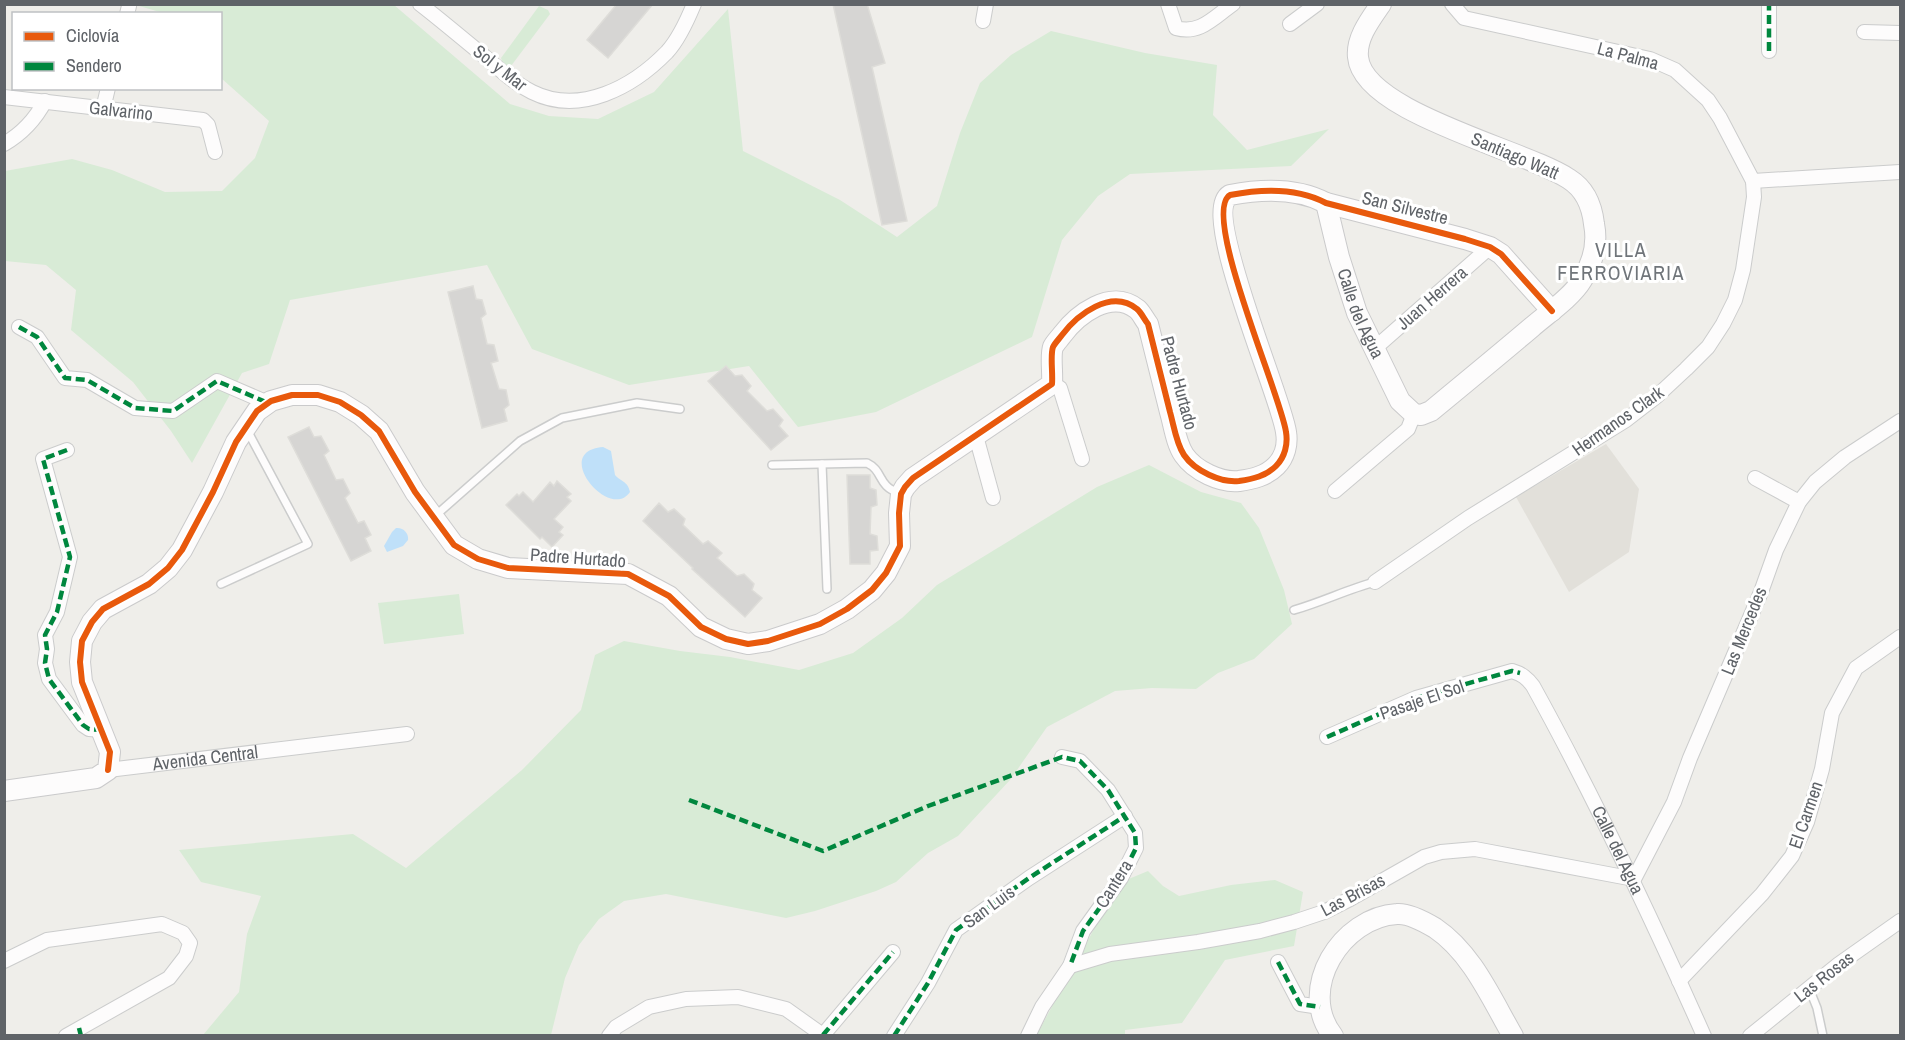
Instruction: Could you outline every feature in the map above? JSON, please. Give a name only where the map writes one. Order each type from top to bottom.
[{"type":"street","name":"Sol y Mar","points":[[420,4],[526,89],[562,100],[577,101],[610,93],[634,80],[668,51],[684,27],[694,4]]},
{"type":"street","points":[[983,21],[986,4]]},
{"type":"street","points":[[1167,4],[1176,28],[1187,31],[1197,29],[1233,4]]},
{"type":"street","points":[[1290,24],[1317,4]]},
{"type":"street","name":"Santiago Watt","points":[[1381,4],[1364,32],[1358,50],[1361,70],[1375,87],[1404,106],[1438,123],[1570,179],[1587,197],[1593,212],[1596,234],[1592,262],[1581,283],[1552,311],[1431,411],[1421,415],[1414,414]]},
{"type":"street","name":"La Palma","points":[[1452,4],[1464,18],[1650,59],[1675,70],[1708,100],[1753,181]]},
{"type":"street","points":[[1769,4],[1769,51]]},
{"type":"street","points":[[1864,32],[1900,33]]},
{"type":"street","points":[[102,109],[107,90]]},
{"type":"street","name":"Galvarino","points":[[4,97],[203,120],[208,125],[215,152]]},
{"type":"street","points":[[4,144],[23,131],[36,117],[45,101]]},
{"type":"street","points":[[1753,181],[1900,172]]},
{"type":"street","name":"Hermanos Clark","points":[[1375,582],[1468,518],[1626,420],[1657,396],[1708,347],[1735,300],[1747,248],[1754,197],[1753,181]]},
{"type":"street","name":"San Silvestre","points":[[1226,198],[1242,192],[1304,194],[1326,203],[1490,247],[1501,254],[1552,311]]},
{"type":"street","name":"Padre Hurtado","points":[[1052,384],[1053,347],[1072,322],[1087,311],[1103,304],[1117,302],[1130,305],[1138,310],[1148,324],[1176,435],[1184,456],[1203,472],[1231,482],[1258,478],[1276,466],[1286,449],[1286,433],[1282,413],[1248,318],[1234,267],[1223,220],[1223,204],[1226,198]]},
{"type":"street","name":"Calle del Agua","points":[[1326,203],[1357,314],[1400,401],[1414,414]]},
{"type":"street","name":"Juan Herrera","points":[[1374,349],[1490,247]]},
{"type":"street","points":[[19,327],[37,337],[65,378],[87,380],[135,408],[173,411],[217,381],[268,403]]},
{"type":"street","points":[[901,494],[905,486],[914,478],[1052,384],[1060,388],[1082,459]]},
{"type":"street","name":"Padre Hurtado","points":[[268,403],[292,395],[318,395],[340,402],[361,414],[379,431],[415,492],[454,545],[478,559],[508,568],[628,574],[669,596],[701,627],[726,639],[748,644],[768,641],[820,624],[847,609],[872,590],[886,573],[900,546],[901,494]]},
{"type":"street","points":[[108,770],[110,752],[81,682],[82,641],[92,622],[103,609],[149,584],[168,568],[182,550],[236,442],[257,411],[268,403]]},
{"type":"street","points":[[1335,492],[1408,429],[1414,414]]},
{"type":"street","name":"Las Mercedes","points":[[1634,879],[1674,802],[1690,758],[1761,592],[1776,550],[1799,502],[1815,482],[1845,457],[1900,421]]},
{"type":"street","points":[[976,436],[993,498]]},
{"type":"street","points":[[67,450],[43,459],[70,558],[57,612],[45,635],[47,649],[45,663],[49,679],[82,725],[89,729],[102,730]]},
{"type":"street","points":[[1755,478],[1799,502]]},
{"type":"street","name":"El Carmen","points":[[1679,981],[1762,894],[1792,856],[1807,822],[1822,769],[1832,713],[1856,668],[1900,637]]},
{"type":"street","name":"Pasaje El Sol","points":[[1327,737],[1416,698],[1512,671],[1520,673]]},
{"type":"street","name":"Calle del Agua","points":[[1520,673],[1533,686],[1567,747],[1634,879],[1704,1035]]},
{"type":"street","name":"Avenida Central","points":[[4,791],[96,778],[108,770],[407,734]]},
{"type":"street","name":"Cantera","points":[[1062,758],[1080,762],[1108,790],[1135,833],[1136,848],[1121,878],[1083,931],[1070,966]]},
{"type":"street","name":"San Luis","points":[[894,1035],[928,983],[956,930],[1029,878],[1125,816]]},
{"type":"street","name":"Las Brisas","points":[[1070,966],[1110,954],[1198,942],[1260,931],[1294,922],[1324,912],[1424,857],[1441,852],[1475,849],[1634,879]]},
{"type":"street","points":[[1333,1035],[1320,1007],[1320,983],[1330,959],[1348,934],[1376,919],[1398,913],[1412,916],[1436,929],[1460,950],[1474,968],[1513,1035]]},
{"type":"street","name":"Las Rosas","points":[[1750,1035],[1839,964],[1900,921]]},
{"type":"street","points":[[4,961],[47,940],[162,924],[183,933],[190,943],[186,956],[169,978],[80,1032],[66,1035]]},
{"type":"street","points":[[609,1035],[616,1027],[650,1007],[686,999],[738,997],[786,1009],[824,1035],[893,952]]},
{"type":"street","points":[[1278,962],[1300,1004],[1320,1007]]},
{"type":"street","points":[[1028,1035],[1042,1007],[1070,966]]},
{"type":"lane","points":[[433,518],[520,441],[562,418],[637,403],[680,409]]},
{"type":"lane","points":[[221,584],[308,544],[245,428]]},
{"type":"lane","points":[[772,465],[867,463],[874,466],[884,485],[901,494]]},
{"type":"lane","points":[[822,464],[827,589]]},
{"type":"lane","points":[[1294,610],[1323,602],[1359,586],[1375,582]]},
{"type":"lane","points":[[1809,988],[1817,1008],[1823,1035]]},
{"type":"shaded area","points":[[1606,444],[1639,489],[1629,552],[1569,592],[1516,497]]},
{"type":"green space","points":[[136,5],[394,5],[510,104],[549,116],[598,119],[654,92],[728,9],[743,151],[840,200],[897,237],[937,206],[960,133],[980,83],[1011,55],[1051,31],[1145,53],[1217,65],[1213,115],[1247,150],[1329,129],[1291,166],[1130,174],[1098,196],[1062,240],[1032,337],[876,412],[798,427],[749,366],[629,385],[532,349],[487,265],[290,300],[269,364],[242,373],[192,463],[171,431],[133,382],[71,330],[76,290],[46,265],[5,261],[5,171],[72,159],[112,170],[165,192],[222,191],[255,158],[269,121],[222,79],[222,12],[160,12]]},
{"type":"green space","points":[[539,6],[548,10],[550,14],[508,67],[501,58]]},
{"type":"green space","points":[[1149,465],[1201,492],[1241,503],[1259,528],[1284,590],[1292,624],[1254,659],[1218,673],[1196,689],[1152,688],[1115,691],[1047,727],[1010,780],[958,836],[928,853],[896,882],[815,911],[786,918],[666,894],[624,901],[599,919],[579,945],[565,978],[551,1035],[203,1035],[239,992],[247,934],[261,896],[201,882],[179,850],[353,834],[406,868],[522,770],[581,710],[595,655],[624,641],[799,670],[853,653],[902,618],[937,585],[1097,487]]},
{"type":"green space","points":[[459,594],[464,634],[384,644],[378,603]]},
{"type":"green space","points":[[1148,871],[1163,886],[1179,896],[1231,885],[1275,880],[1303,892],[1294,946],[1225,960],[1182,1023],[1125,1030],[1125,1035],[1036,1036],[1119,883]]},
{"type":"water","points":[[603,447],[611,451],[615,475],[629,488],[630,492],[621,499],[610,498],[599,492],[589,482],[583,471],[582,460],[588,451]]},
{"type":"water","points":[[396,528],[405,531],[408,540],[403,546],[387,552],[384,546]]},
{"type":"building","points":[[617,4],[653,4],[608,58],[587,40]]},
{"type":"building","points":[[833,4],[867,4],[885,63],[872,67],[907,221],[882,225]]},
{"type":"building","points":[[473,286],[476,299],[482,300],[486,314],[481,318],[487,344],[494,345],[498,361],[491,363],[499,389],[506,390],[509,405],[504,409],[507,421],[482,428],[448,292]]},
{"type":"building","points":[[726,366],[735,376],[742,375],[751,386],[747,391],[767,411],[773,409],[783,420],[779,426],[788,436],[771,450],[708,381]]},
{"type":"building","points":[[309,427],[314,437],[321,436],[329,451],[324,455],[336,480],[343,479],[350,493],[345,498],[358,523],[364,521],[371,535],[365,538],[371,551],[351,561],[288,437]]},
{"type":"building","points":[[847,475],[870,475],[870,488],[876,490],[877,505],[871,507],[870,534],[877,536],[878,550],[870,551],[870,564],[850,564]]},
{"type":"building","points":[[557,481],[571,494],[567,497],[571,501],[554,519],[563,527],[559,532],[563,535],[552,547],[542,537],[540,539],[506,505],[517,494],[519,496],[523,492],[533,502],[550,482],[554,486]]},
{"type":"building","points":[[659,503],[668,512],[674,509],[685,519],[683,525],[703,544],[708,541],[722,553],[717,558],[737,576],[744,574],[754,584],[752,590],[762,598],[745,617],[643,521]]},
{"type":"marked path","points":[[1769,4],[1769,51]]},
{"type":"marked path","points":[[19,327],[37,337],[65,378],[87,380],[135,408],[173,411],[217,381],[268,403]]},
{"type":"marked path","points":[[67,450],[43,459],[70,557],[57,612],[45,635],[47,649],[45,663],[49,679],[83,725],[89,729],[102,730]]},
{"type":"marked path","points":[[1327,737],[1416,698],[1512,671],[1520,673]]},
{"type":"marked path","points":[[689,800],[823,851],[928,806],[1062,757],[1080,761],[1108,790],[1135,833],[1136,848],[1121,878],[1083,931],[1070,966]]},
{"type":"marked path","points":[[894,1036],[928,983],[956,930],[1029,878],[1125,816]]},
{"type":"marked path","points":[[823,1035],[893,952]]},
{"type":"marked path","points":[[1278,962],[1300,1004],[1320,1007]]},
{"type":"marked path","points":[[79,1028],[81,1036]]},
{"type":"cycle path","points":[[108,770],[110,752],[82,682],[80,662],[82,641],[92,622],[103,609],[149,584],[168,568],[182,550],[236,442],[257,411],[271,401],[292,395],[318,395],[340,402],[361,415],[379,431],[415,492],[454,545],[478,559],[508,568],[628,574],[669,596],[701,627],[726,639],[748,644],[768,641],[820,624],[847,609],[872,590],[886,573],[900,546],[899,513],[901,494],[905,487],[913,478],[1052,384],[1053,347],[1068,327],[1085,312],[1106,303],[1116,301],[1127,303],[1138,310],[1148,324],[1177,440],[1189,461],[1209,475],[1232,481],[1259,476],[1276,466],[1285,450],[1286,432],[1233,269],[1226,235],[1224,209],[1230,195],[1267,191],[1291,192],[1490,247],[1501,254],[1552,311]]},
{"type":"district","name":"VILLA FERROVIARIA","points":[[1621,262]]}]
